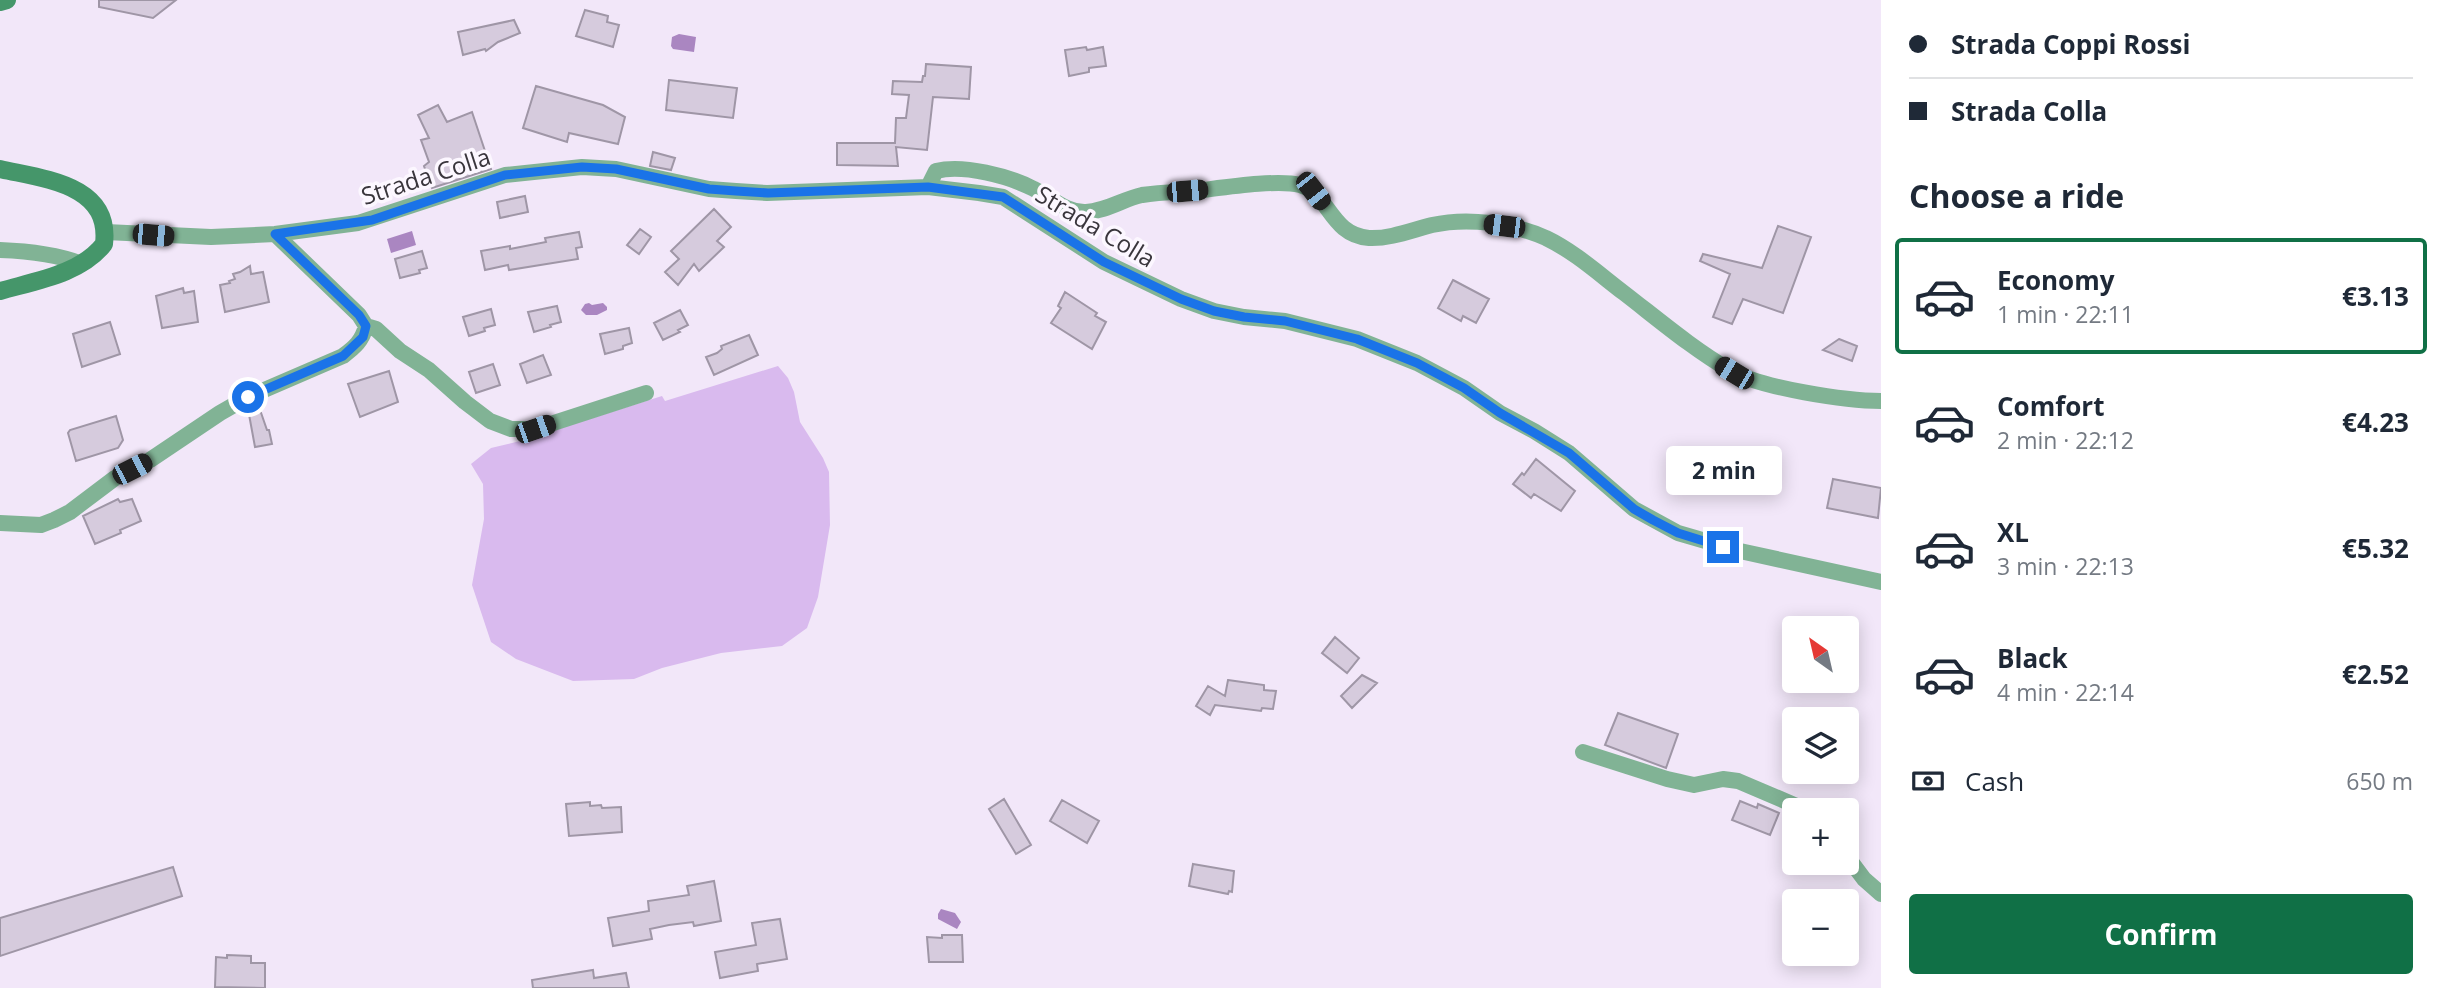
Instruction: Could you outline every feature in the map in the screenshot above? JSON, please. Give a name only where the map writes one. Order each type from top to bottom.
[{"type":"main road","points":[[0,2],[7,0]]},
{"type":"main road","points":[[0,169],[50,180],[79,190],[92,200],[103,216],[106,232],[104,244],[82,264],[38,281],[0,291]]},
{"type":"street","name":"Strada Colla","points":[[106,232],[168,237],[275,234],[372,220],[505,175],[582,167],[616,169],[709,189],[736,191],[768,193],[928,187],[1003,197],[1104,262],[1143,283],[1203,307],[1244,317],[1285,321],[1357,339],[1417,363],[1464,388],[1500,413],[1569,453],[1634,509],[1678,533],[1740,551],[1881,582]]},
{"type":"street","points":[[928,187],[936,171],[947,168],[992,174],[1016,181],[1069,209],[1084,212],[1109,208],[1141,195],[1300,185],[1313,191],[1342,228],[1369,238],[1467,221],[1504,226],[1545,238],[1572,253],[1705,355],[1734,373],[1772,384],[1857,401],[1881,401]]},
{"type":"street","points":[[275,234],[359,315],[366,326],[376,329],[490,421],[511,429],[535,429],[646,393]]},
{"type":"street","points":[[0,250],[23,251],[82,264]]},
{"type":"street","points":[[0,523],[41,525],[71,512],[115,478],[150,460],[220,413],[248,397],[343,356],[363,337],[366,326]]},
{"type":"street","points":[[1583,752],[1694,785],[1723,779],[1738,781],[1782,800]]},
{"type":"street","points":[[1859,872],[1881,894]]},
{"type":"shaded area","points":[[679,34],[696,37],[694,52],[673,49],[672,37]]},
{"type":"shaded area","points":[[412,231],[416,245],[391,253],[387,239]]},
{"type":"shaded area","points":[[589,303],[603,303],[607,310],[597,315],[586,315],[581,310]]},
{"type":"shaded area","points":[[778,366],[788,378],[794,392],[800,422],[829,472],[830,525],[818,597],[807,628],[782,646],[721,653],[662,668],[634,679],[573,681],[516,659],[491,642],[472,585],[484,519],[483,484],[471,464],[491,448],[662,396],[665,401]]},
{"type":"shaded area","points":[[941,909],[955,913],[961,922],[957,929],[938,919]]},
{"type":"building","points":[[99,0],[176,0],[153,18],[99,7]]},
{"type":"building","points":[[585,10],[608,16],[607,22],[619,25],[613,47],[576,36]]},
{"type":"building","points":[[514,20],[520,33],[498,42],[486,51],[485,49],[463,55],[458,32]]},
{"type":"building","points":[[1086,47],[1087,50],[1103,47],[1106,66],[1089,68],[1089,72],[1069,76],[1065,50]]},
{"type":"building","points":[[926,64],[971,67],[969,99],[933,97],[927,150],[896,147],[898,166],[837,165],[837,143],[895,143],[896,118],[906,118],[909,95],[892,94],[893,81],[922,82]]},
{"type":"building","points":[[669,80],[737,88],[733,118],[666,110]]},
{"type":"building","points":[[536,86],[603,105],[625,117],[618,144],[569,133],[567,142],[523,128]]},
{"type":"building","points":[[438,105],[447,122],[472,112],[491,169],[432,188],[424,166],[429,162],[421,140],[429,138],[418,115]]},
{"type":"building","points":[[653,152],[675,158],[671,170],[650,166]]},
{"type":"building","points":[[525,196],[528,212],[500,218],[497,202]]},
{"type":"building","points":[[714,209],[731,227],[717,241],[724,247],[699,271],[694,264],[678,285],[665,272],[679,259],[671,251]]},
{"type":"building","points":[[1778,226],[1811,237],[1783,313],[1743,299],[1732,324],[1713,317],[1730,274],[1700,261],[1703,254],[1762,268]]},
{"type":"building","points":[[640,229],[651,237],[639,254],[627,245]]},
{"type":"building","points":[[579,232],[582,247],[576,248],[578,259],[509,270],[508,265],[485,270],[481,251],[510,246],[510,249],[546,242],[545,238]]},
{"type":"building","points":[[422,251],[427,268],[419,270],[420,273],[400,278],[395,259]]},
{"type":"building","points":[[250,266],[251,274],[263,272],[269,302],[225,312],[220,285],[230,283],[229,281],[235,279],[233,274]]},
{"type":"building","points":[[1453,280],[1489,299],[1476,323],[1463,316],[1461,321],[1438,308]]},
{"type":"building","points":[[183,288],[184,293],[194,291],[198,322],[162,328],[156,296]]},
{"type":"building","points":[[1065,292],[1106,322],[1092,349],[1051,323],[1061,308],[1058,306]]},
{"type":"building","points":[[557,306],[561,322],[534,332],[528,312]]},
{"type":"building","points":[[491,309],[495,325],[469,336],[463,317]]},
{"type":"building","points":[[680,310],[688,325],[663,340],[654,323]]},
{"type":"building","points":[[110,322],[120,354],[82,367],[73,334]]},
{"type":"building","points":[[629,328],[632,343],[623,346],[623,349],[605,354],[600,334]]},
{"type":"building","points":[[749,335],[758,355],[714,375],[706,357],[717,353],[722,349],[721,346]]},
{"type":"building","points":[[1839,339],[1857,346],[1852,361],[1823,350]]},
{"type":"building","points":[[543,355],[551,375],[527,383],[520,364]]},
{"type":"building","points":[[493,364],[500,385],[476,393],[469,372]]},
{"type":"building","points":[[389,371],[398,402],[360,417],[348,384]]},
{"type":"building","points":[[258,404],[272,444],[255,447],[248,409]]},
{"type":"building","points":[[116,416],[123,440],[118,448],[76,461],[68,433],[70,430]]},
{"type":"building","points":[[1536,459],[1575,491],[1561,511],[1534,494],[1531,498],[1513,484]]},
{"type":"building","points":[[1833,479],[1881,488],[1878,518],[1827,508]]},
{"type":"building","points":[[118,499],[120,502],[132,499],[141,521],[95,544],[83,516]]},
{"type":"building","points":[[1335,637],[1359,658],[1347,673],[1322,653]]},
{"type":"building","points":[[1362,675],[1377,683],[1352,708],[1341,696]]},
{"type":"building","points":[[1228,680],[1264,685],[1264,690],[1276,691],[1273,709],[1262,708],[1261,711],[1215,705],[1210,715],[1196,706],[1208,686],[1225,696]]},
{"type":"building","points":[[1618,713],[1678,734],[1666,768],[1605,745]]},
{"type":"building","points":[[1004,799],[1031,845],[1016,854],[989,809]]},
{"type":"building","points":[[1062,800],[1099,821],[1087,843],[1050,821]]},
{"type":"building","points":[[1740,801],[1757,808],[1758,804],[1779,813],[1770,835],[1732,820]]},
{"type":"building","points":[[590,802],[590,806],[601,805],[602,808],[621,807],[622,832],[569,836],[566,804]]},
{"type":"building","points":[[1193,864],[1234,871],[1232,892],[1229,891],[1228,894],[1189,886]]},
{"type":"building","points":[[173,867],[182,896],[0,956],[0,918]]},
{"type":"building","points":[[714,881],[721,921],[694,926],[693,922],[650,929],[652,939],[613,946],[608,918],[649,911],[648,901],[689,895],[687,886]]},
{"type":"building","points":[[780,919],[787,959],[757,964],[758,971],[720,978],[715,952],[756,945],[752,923]]},
{"type":"building","points":[[942,935],[962,935],[963,962],[929,962],[927,937],[942,938]]},
{"type":"building","points":[[227,955],[251,956],[251,963],[265,963],[265,988],[215,987],[216,957],[227,958]]},
{"type":"building","points":[[593,970],[594,978],[626,973],[629,988],[533,988],[532,980]]},
{"type":"route","points":[[248,397],[343,356],[363,337],[366,326],[359,315],[275,234],[372,220],[505,175],[582,167],[616,169],[709,189],[768,193],[928,187],[1003,197],[1104,262],[1143,283],[1214,311],[1285,321],[1320,332],[1357,339],[1417,363],[1464,388],[1500,413],[1569,453],[1634,509],[1678,533],[1723,547]]}]
